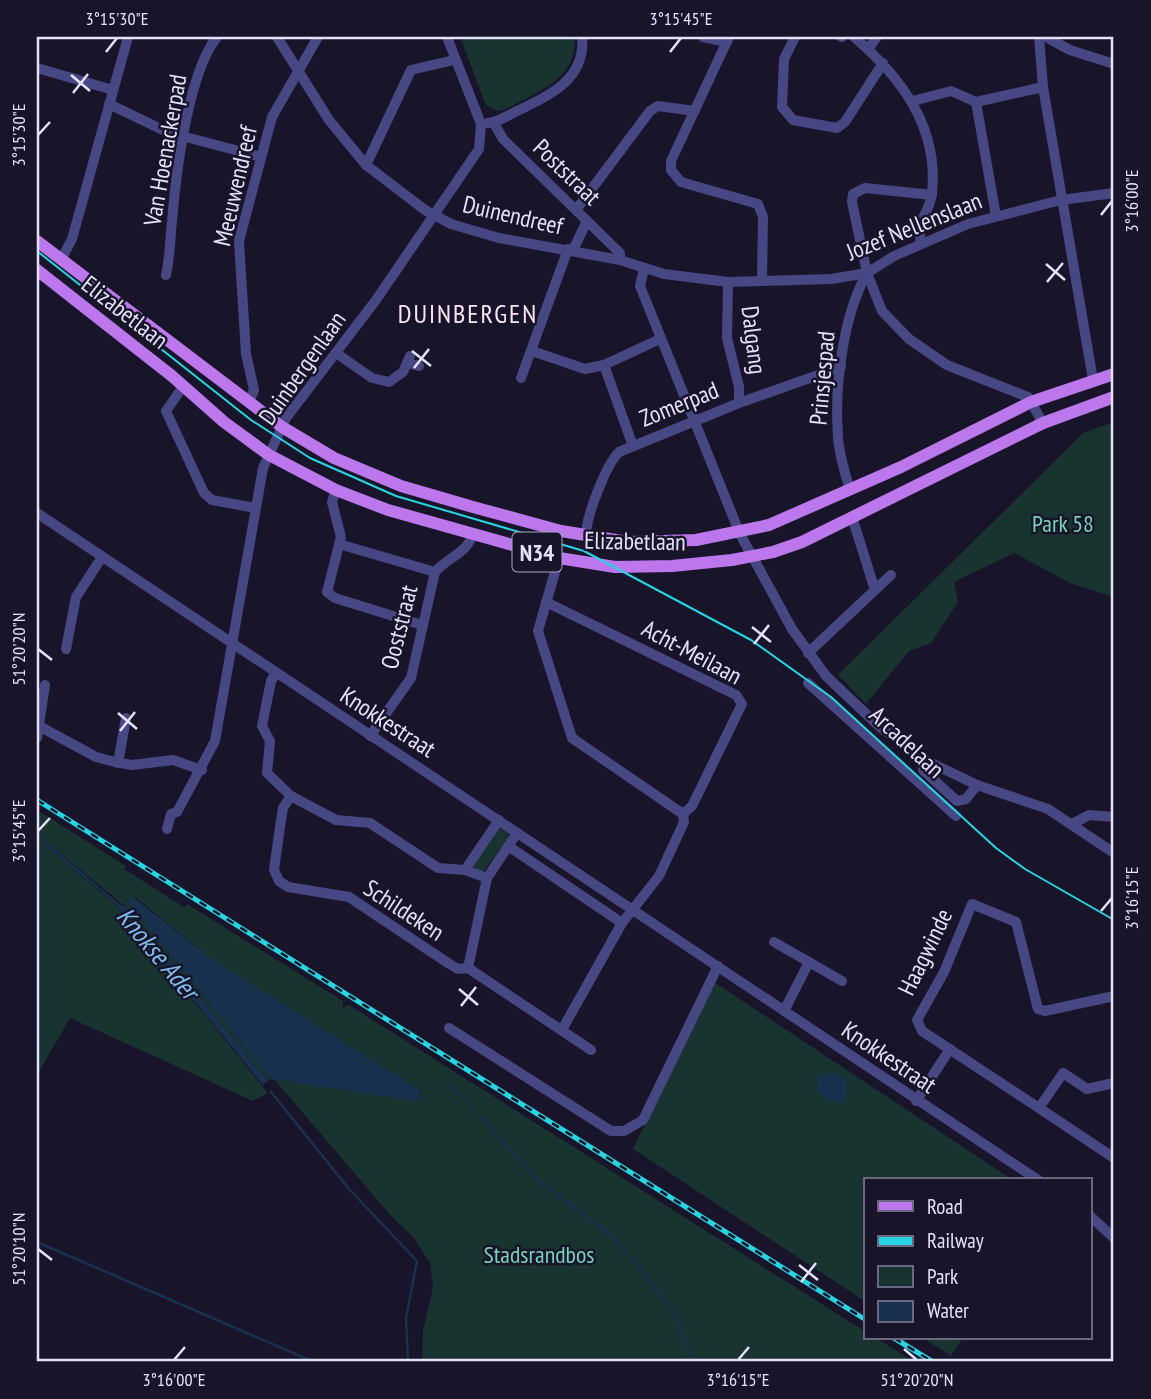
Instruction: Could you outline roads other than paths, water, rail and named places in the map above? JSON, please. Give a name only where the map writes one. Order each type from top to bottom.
[{"type":"main road","name":"Elizabetlaan","points":[[37,241],[282,427],[334,458],[401,486],[586,536],[652,542],[740,534],[786,519],[850,490],[1031,402],[1114,374]]},
{"type":"main road","name":"Elizabetlaan","points":[[37,270],[182,388],[270,455],[336,490],[388,510],[559,558],[642,568],[752,557],[792,547],[1043,423],[1114,397]]},
{"type":"street","points":[[61,258],[72,239],[128,37]]},
{"type":"street","name":"Van Hoenackerpad","points":[[166,275],[176,181],[190,97],[208,48],[216,37]]},
{"type":"street","name":"Duinendreef","points":[[277,37],[329,120],[366,166],[436,216],[499,238],[620,260],[645,269]]},
{"type":"street","name":"Meeuwendreef","points":[[249,402],[254,390],[246,354],[239,241],[272,117],[298,67],[318,37]]},
{"type":"street","points":[[447,37],[481,124],[494,123],[554,93],[567,82],[581,58],[582,37]]},
{"type":"street","points":[[703,37],[728,40],[671,161],[671,170],[681,182],[758,204],[763,217],[762,281]]},
{"type":"street","points":[[795,37],[784,60],[782,107],[793,120],[837,128],[845,122],[883,63]]},
{"type":"street","points":[[854,37],[883,63],[913,101],[929,145],[932,195],[918,226],[921,243]]},
{"type":"street","points":[[868,49],[877,37]]},
{"type":"street","points":[[1039,37],[1043,87],[1093,380]]},
{"type":"street","points":[[1046,37],[1070,50],[1114,64]]},
{"type":"street","points":[[366,166],[411,70],[454,60]]},
{"type":"street","points":[[37,68],[113,90]]},
{"type":"street","points":[[913,101],[951,90],[976,102],[1043,87]]},
{"type":"street","points":[[976,102],[996,216]]},
{"type":"street","points":[[109,104],[129,111],[167,132],[261,157]]},
{"type":"street","points":[[576,210],[650,111],[658,106],[695,111]]},
{"type":"street","name":"Poststraat","points":[[494,123],[503,139],[620,253],[620,260]]},
{"type":"street","name":"Duinbergenlaan","points":[[167,829],[171,814],[177,812],[202,770],[215,741],[263,468],[282,427],[436,216],[479,149],[481,124]]},
{"type":"street","points":[[932,195],[865,188],[853,194],[852,202],[867,273],[882,311],[909,339],[947,365],[1007,386],[1028,397],[1043,423]]},
{"type":"street","name":"Jozef Nellenslaan","points":[[645,269],[695,279],[728,282],[831,279],[867,273],[921,243],[996,216],[1061,200],[1114,193]]},
{"type":"street","name":"Duinendreef","points":[[571,250],[587,221]]},
{"type":"street","points":[[521,378],[571,250]]},
{"type":"street","name":"Arcadelaan","points":[[645,269],[640,286],[740,534],[808,653],[838,688],[881,728],[923,759],[977,785],[1048,809],[1114,853]]},
{"type":"street","name":"Prinsjespad","points":[[850,490],[838,440],[841,366],[849,315],[867,273]]},
{"type":"street","name":"Dalgang","points":[[728,282],[727,338],[739,387],[739,403]]},
{"type":"street","points":[[532,351],[585,369],[604,365],[660,339]]},
{"type":"street","points":[[335,354],[381,382],[396,379],[412,362]]},
{"type":"street","points":[[604,365],[633,446]]},
{"type":"street","name":"Zomerpad","points":[[586,536],[587,522],[614,457],[633,446],[694,421],[841,366]]},
{"type":"street","points":[[182,388],[166,411],[180,435],[204,494],[219,502],[256,508]]},
{"type":"street","points":[[336,490],[332,502],[341,537],[327,592],[329,595],[422,625]]},
{"type":"street","name":"Knokkestraat","points":[[37,513],[1035,1178]]},
{"type":"street","points":[[852,517],[875,590]]},
{"type":"street","name":"Ooststraat","points":[[370,736],[411,678],[435,572],[445,559],[468,546],[472,535]]},
{"type":"street","points":[[339,544],[435,572]]},
{"type":"street","points":[[66,649],[76,597],[102,556]]},
{"type":"street","points":[[559,558],[538,631],[572,738],[683,814]]},
{"type":"street","points":[[808,653],[891,575]]},
{"type":"street","name":"Acht-Meilaan","points":[[546,602],[740,699],[741,707],[692,806],[683,814],[684,822],[659,876],[632,909]]},
{"type":"street","points":[[276,673],[271,681],[262,726],[270,741],[268,773],[291,796],[320,814],[336,820],[370,823],[438,869],[466,870],[487,878]]},
{"type":"street","name":"Arcadelaan","points":[[808,683],[956,816]]},
{"type":"street","points":[[37,738],[45,685]]},
{"type":"street","points":[[828,701],[838,688]]},
{"type":"street","points":[[118,763],[126,718]]},
{"type":"street","points":[[39,726],[96,757],[118,763],[132,765],[173,760],[202,770]]},
{"type":"street","name":"Arcadelaan","points":[[923,759],[923,770],[957,801],[967,799],[977,785]]},
{"type":"street","name":"Schildeken","points":[[291,796],[283,808],[281,820],[274,870],[279,881],[288,887],[349,897],[448,963],[458,969],[468,968],[563,1028],[591,1050]]},
{"type":"street","points":[[1072,824],[1088,815],[1114,817]]},
{"type":"street","points":[[466,870],[499,820]]},
{"type":"street","name":"Schildeken","points":[[468,968],[487,878],[517,832]]},
{"type":"street","points":[[508,846],[622,923]]},
{"type":"street","name":"Haagwinde","points":[[1114,996],[1045,1011],[1038,1009],[1016,922],[972,904],[944,972],[917,1020],[922,1031],[1114,1158]]},
{"type":"street","points":[[563,1028],[632,909]]},
{"type":"street","points":[[774,942],[842,981]]},
{"type":"street","points":[[784,1011],[809,962]]},
{"type":"street","points":[[449,1028],[611,1131],[624,1130],[643,1120],[718,966]]},
{"type":"street","points":[[916,1101],[950,1049]]},
{"type":"street","points":[[1039,1108],[1063,1073],[1087,1089],[1114,1083]]},
{"type":"street","points":[[1092,1218],[1112,1236],[1114,1244]]},
{"type":"water","points":[[132,896],[214,961],[419,1090],[422,1098],[418,1101],[271,1079],[127,901]]},
{"type":"water","points":[[117,906],[126,907],[268,1081],[263,1085]]},
{"type":"water","points":[[827,1073],[839,1075],[848,1081],[844,1102],[828,1101],[816,1090],[818,1078]]},
{"type":"waterway","name":"Knokse Ader","points":[[37,836],[120,906]]},
{"type":"waterway","points":[[451,1086],[474,1108]]},
{"type":"waterway","name":"Knokse Ader","points":[[271,1092],[350,1190],[417,1261],[406,1318],[408,1362]]},
{"type":"waterway","points":[[481,1117],[534,1177],[611,1235],[640,1267],[673,1312],[693,1362]]},
{"type":"waterway","points":[[37,1242],[314,1362]]},
{"type":"tram line","points":[[37,251],[251,420],[310,458],[396,496],[584,551],[751,640],[831,697],[996,848],[1025,869],[1114,920]]},
{"type":"railway","points":[[37,800],[864,1319]]},
{"type":"railway","points":[[897,1340],[933,1362]]},
{"type":"district","name":"DUINBERGEN","points":[[468,313]]},
{"type":"park label","name":"Park 58","points":[[1063,523]]},
{"type":"park label","name":"Stadsrandbos","points":[[539,1254]]}]
